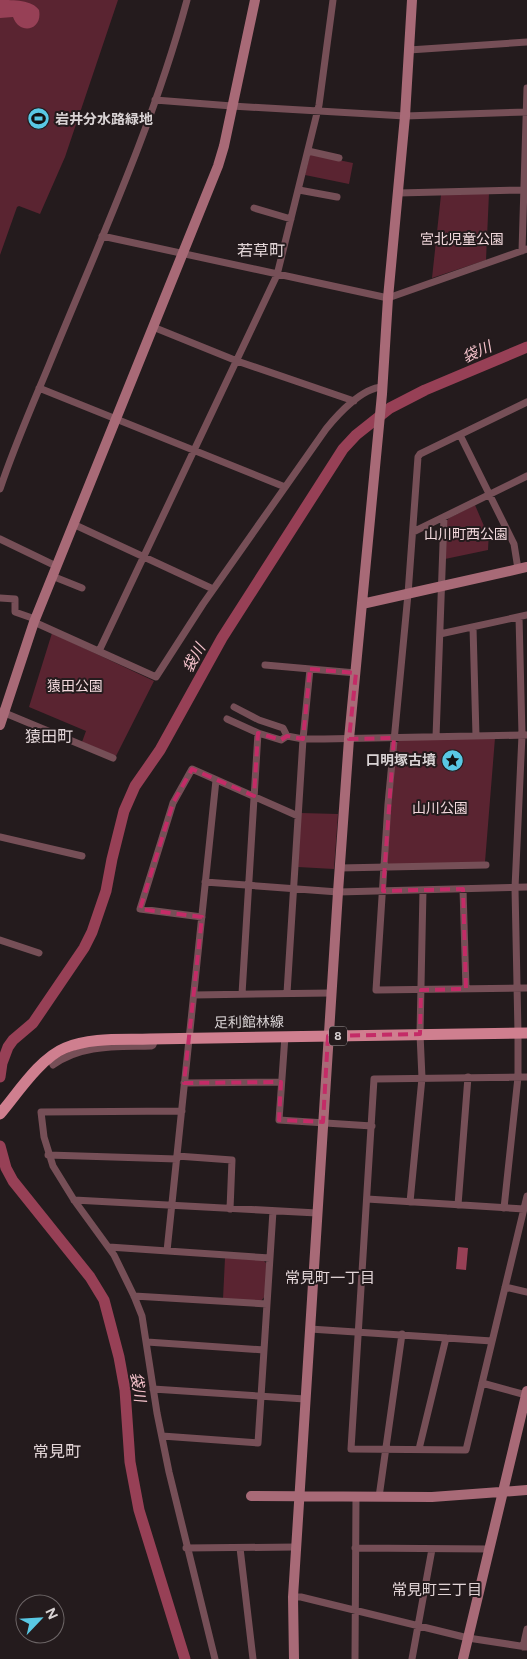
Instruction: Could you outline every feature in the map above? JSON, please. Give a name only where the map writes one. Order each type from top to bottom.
[{"type":"main road","name":"足利館林線","points":[[0,1114],[50,1058],[64,1048],[89,1042],[155,1038],[523,1033]]},
{"type":"street","points":[[0,489],[24,424],[102,236],[155,100],[187,0]]},
{"type":"street","points":[[0,725],[2,711],[34,621],[220,161],[255,0]]},
{"type":"street","points":[[99,651],[277,275],[318,111],[333,0]]},
{"type":"street","points":[[294,1659],[293,1597],[339,868],[349,739],[377,450],[388,298],[405,116],[412,0]]},
{"type":"street","points":[[409,50],[527,42]]},
{"type":"street","points":[[102,236],[388,298],[524,250],[523,190],[527,88]]},
{"type":"street","points":[[155,100],[405,116],[526,112]]},
{"type":"street","points":[[308,151],[339,158]]},
{"type":"street","points":[[299,190],[337,197]]},
{"type":"street","points":[[398,193],[523,190]]},
{"type":"street","points":[[254,208],[291,219]]},
{"type":"street","points":[[153,327],[237,361],[354,401]]},
{"type":"street","points":[[39,388],[285,487]]},
{"type":"street","points":[[0,598],[15,599],[15,612],[156,677],[213,589],[326,429],[339,413],[354,401],[375,389],[382,390]]},
{"type":"street","points":[[527,402],[420,454],[418,458],[408,594],[394,738],[376,990],[527,988]]},
{"type":"street","points":[[362,604],[522,568],[514,544],[460,435]]},
{"type":"street","points":[[413,532],[527,476]]},
{"type":"street","points":[[436,737],[444,517]]},
{"type":"street","points":[[73,524],[213,589]]},
{"type":"street","points":[[0,539],[56,566]]},
{"type":"street","points":[[52,576],[82,588]]},
{"type":"street","points":[[440,634],[527,615]]},
{"type":"street","points":[[504,1208],[523,1033],[517,988],[515,888],[525,735],[519,617]]},
{"type":"street","points":[[473,627],[476,736]]},
{"type":"street","points":[[265,665],[356,673]]},
{"type":"street","points":[[287,993],[303,738],[310,669]]},
{"type":"street","points":[[234,707],[259,720],[283,728],[287,736]]},
{"type":"street","points":[[2,711],[112,758]]},
{"type":"street","points":[[227,719],[281,740],[287,736],[349,739],[525,735]]},
{"type":"street","points":[[242,994],[258,732]]},
{"type":"street","points":[[202,916],[140,909],[173,804],[192,769],[298,816]]},
{"type":"street","points":[[167,1251],[216,780]]},
{"type":"street","points":[[0,837],[82,856]]},
{"type":"street","points":[[339,868],[486,865]]},
{"type":"street","points":[[205,882],[338,892],[527,887]]},
{"type":"street","points":[[463,889],[466,989]]},
{"type":"street","points":[[410,1202],[422,1078],[420,1034],[423,890]]},
{"type":"street","points":[[0,940],[39,952]]},
{"type":"street","points":[[194,995],[331,993]]},
{"type":"street","points":[[284,1036],[279,1120],[372,1126]]},
{"type":"street","points":[[53,1066],[67,1057],[84,1050],[107,1047],[151,1046],[155,1038]]},
{"type":"street","points":[[458,1205],[468,1077]]},
{"type":"street","points":[[527,1077],[374,1079],[350,1449],[466,1450],[527,1196]]},
{"type":"street","points":[[184,1084],[281,1082]]},
{"type":"street","points":[[182,1111],[41,1112],[42,1129],[48,1155],[56,1172],[109,1247],[142,1316],[162,1436],[186,1548],[206,1618],[215,1659]]},
{"type":"street","points":[[48,1155],[232,1160],[230,1209]]},
{"type":"street","points":[[367,1199],[524,1209]]},
{"type":"street","points":[[74,1200],[317,1214]]},
{"type":"street","points":[[162,1436],[258,1443],[273,1211]]},
{"type":"street","points":[[109,1247],[270,1258]]},
{"type":"street","points":[[505,1288],[527,1292]]},
{"type":"street","points":[[134,1296],[267,1304]]},
{"type":"street","points":[[310,1329],[492,1341]]},
{"type":"street","points":[[379,1497],[402,1334]]},
{"type":"street","points":[[419,1450],[446,1338]]},
{"type":"street","points":[[147,1342],[264,1350]]},
{"type":"street","points":[[463,1659],[527,1393],[482,1383]]},
{"type":"street","points":[[153,1389],[306,1399]]},
{"type":"street","points":[[251,1496],[432,1497],[527,1490]]},
{"type":"street","points":[[355,1659],[356,1496]]},
{"type":"street","points":[[186,1548],[296,1547]]},
{"type":"street","points":[[240,1548],[253,1659]]},
{"type":"street","points":[[356,1548],[489,1549]]},
{"type":"street","points":[[412,1659],[432,1548]]},
{"type":"street","points":[[293,1597],[468,1638],[525,1647],[527,1630]]},
{"type":"highlighted area","points":[[310,669],[356,673],[349,739],[394,738],[383,891],[463,889],[466,989],[421,990],[420,1034],[328,1036],[323,1122],[279,1120],[281,1082],[184,1083],[202,917],[140,909],[173,803],[192,769],[254,796],[258,733],[281,740],[287,736],[303,739]]},
{"type":"green space","name":"岩井分水路緑地","points":[[0,0],[118,0],[65,157],[40,214],[19,206],[17,207],[0,255]]},
{"type":"green space","points":[[310,154],[353,163],[349,184],[305,175]]},
{"type":"green space","name":"宮北児童公園","points":[[489,193],[486,260],[432,278],[441,195]]},
{"type":"green space","name":"山川町西公園","points":[[475,505],[484,526],[489,530],[488,550],[445,559],[446,522],[449,518]]},
{"type":"green space","name":"猿田公園","points":[[52,633],[154,681],[116,756],[82,742],[86,731],[29,707]]},
{"type":"green space","name":"山川公園","points":[[495,738],[485,862],[386,865],[396,744],[400,740]]},
{"type":"green space","points":[[301,813],[338,814],[334,869],[298,867]]},
{"type":"green space","points":[[225,1258],[263,1260],[267,1264],[265,1296],[261,1301],[223,1299]]},
{"type":"shaded area","points":[[0,0],[22,1],[32,4],[39,10],[38,22],[30,28],[25,28],[16,23],[13,17],[0,18]]},
{"type":"shaded area","points":[[458,1247],[468,1248],[466,1270],[456,1269]]},
{"type":"waterway","name":"袋川","points":[[0,1077],[2,1063],[8,1047],[13,1040],[33,1023],[84,948],[92,932],[106,891],[124,811],[135,786],[160,750],[222,638],[343,449],[356,435],[390,408],[425,390],[527,347]]},
{"type":"waterway","name":"袋川","points":[[0,1146],[6,1168],[13,1181],[90,1277],[104,1300],[119,1357],[125,1390],[130,1462],[139,1510],[185,1659]]},
{"type":"place","name":"岩井分水路緑地","points":[[39,119]]},
{"type":"place","name":"口明塚古墳","points":[[452,760]]},
{"type":"district","name":"若草町","points":[[261,250]]},
{"type":"district","name":"猿田町","points":[[49,736]]},
{"type":"district","name":"常見町一丁目","points":[[330,1278]]},
{"type":"district","name":"常見町","points":[[57,1451]]},
{"type":"district","name":"常見町三丁目","points":[[437,1590]]}]
